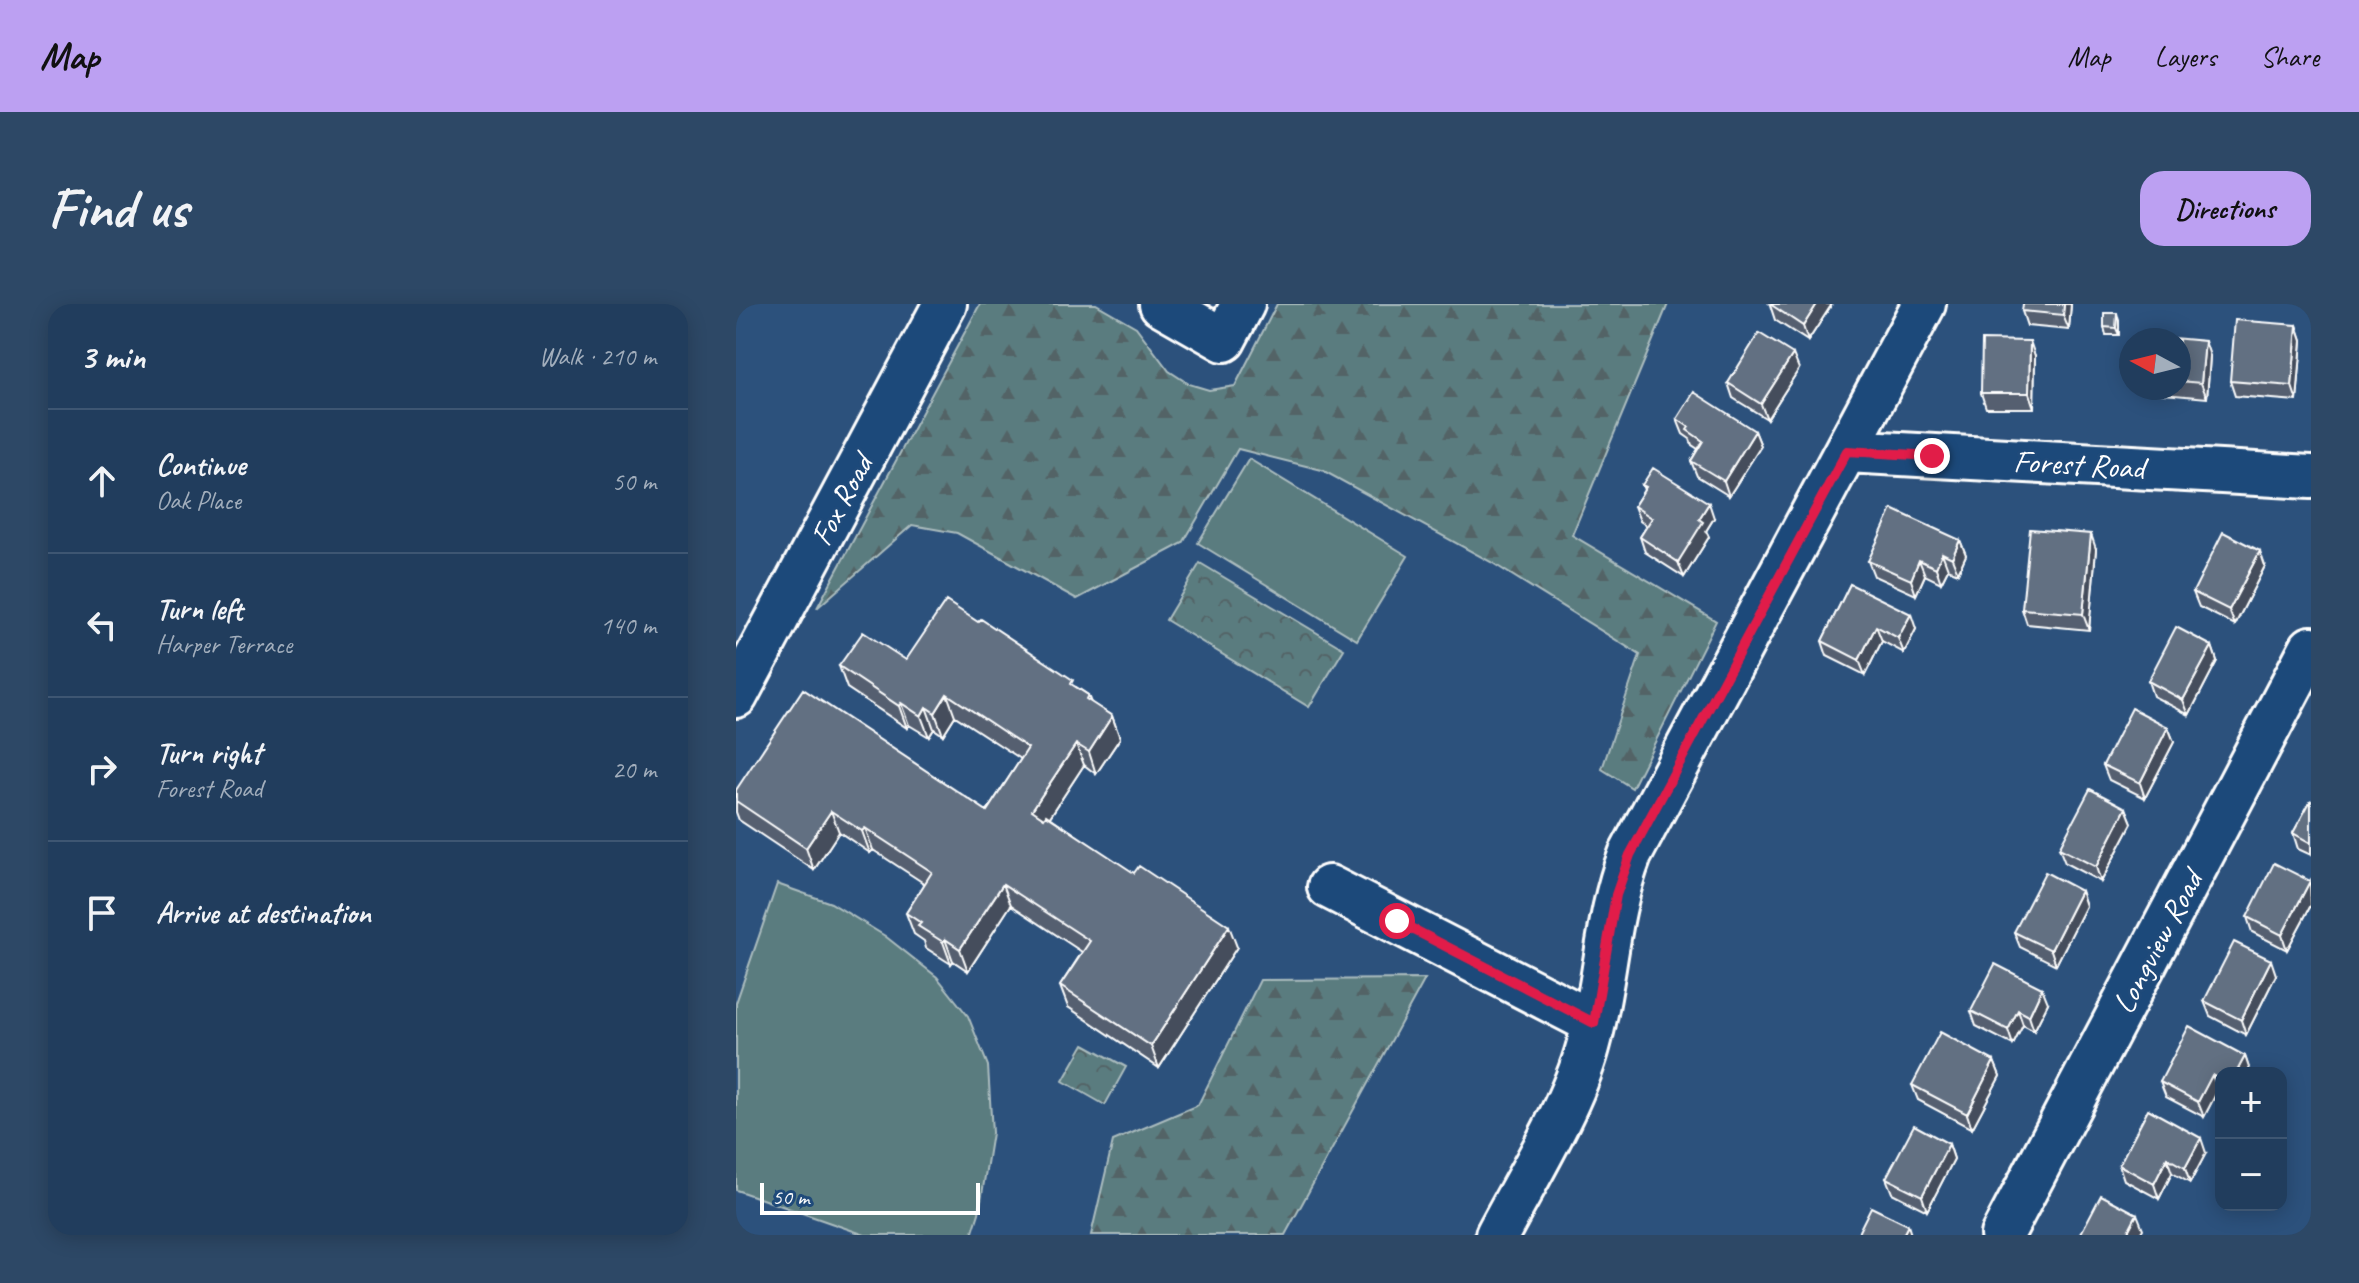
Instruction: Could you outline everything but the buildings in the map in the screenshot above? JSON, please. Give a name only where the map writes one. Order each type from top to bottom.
[{"type":"street","name":"Fox Road","points":[[736,696],[945,304]]},
{"type":"street","points":[[1161,304],[1234,322]]},
{"type":"street","points":[[1497,1235],[1576,1083],[1594,1023],[1616,895],[1630,855],[1924,304]]},
{"type":"street","name":"Forest Road","points":[[1847,451],[2311,477]]},
{"type":"street","name":"Longview Road","points":[[2002,1235],[2311,648]]},
{"type":"street","points":[[1329,887],[1594,1023]]},
{"type":"green space","points":[[980,304],[1096,304],[1136,327],[1169,371],[1189,384],[1209,390],[1235,386],[1277,304],[1668,304],[1572,535],[1716,621],[1632,788],[1602,769],[1640,655],[1491,562],[1322,470],[1238,449],[1183,543],[1077,599],[957,533],[912,525],[817,608]]},
{"type":"green space","points":[[1249,459],[1408,556],[1357,640],[1198,543]]},
{"type":"green space","points":[[1200,563],[1344,649],[1309,707],[1166,620]]},
{"type":"green space","points":[[777,884],[831,903],[885,936],[937,977],[968,1016],[988,1066],[992,1133],[979,1213],[972,1235],[865,1235],[736,1190],[736,1003]]},
{"type":"green space","points":[[1425,979],[1285,1235],[1091,1235],[1113,1141],[1198,1105],[1260,980]]},
{"type":"green space","points":[[1084,1044],[1126,1067],[1105,1105],[1063,1081]]},
{"type":"route","points":[[1397,921],[1594,1023],[1616,895],[1630,855],[1847,451],[1932,456]]}]
